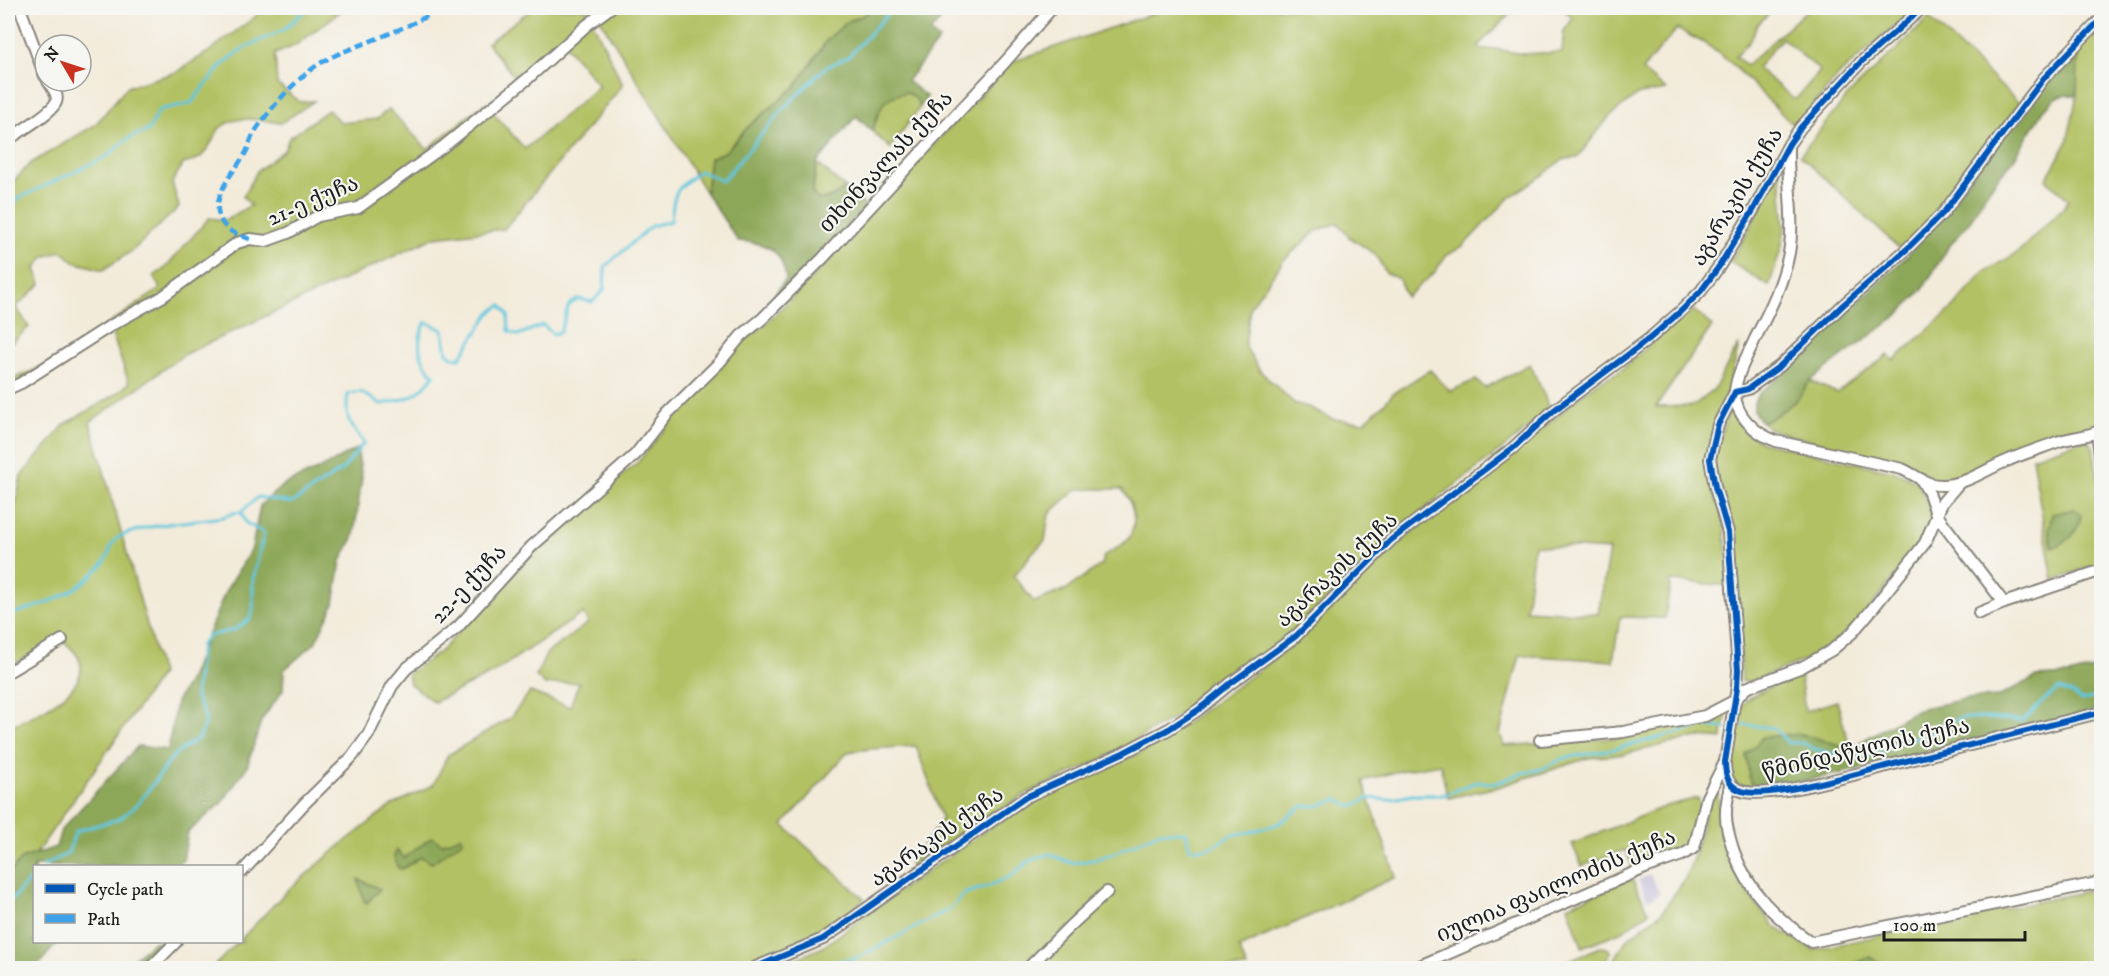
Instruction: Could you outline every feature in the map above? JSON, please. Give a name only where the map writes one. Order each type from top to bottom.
[{"type":"street","points":[[20,8],[33,43]]},
{"type":"street","name":"21-ე ქუჩა","points":[[8,389],[162,297],[237,243],[250,239],[266,241],[288,233],[318,216],[358,208],[453,138],[526,80],[587,25],[610,8]]},
{"type":"street","name":"თხინვალას ქუჩა","points":[[741,336],[762,320],[823,258],[1006,61],[1052,8]]},
{"type":"street","name":"აგარაკის ქუჩა","points":[[754,969],[823,939],[1026,797],[1123,753],[1169,729],[1198,710],[1296,636],[1391,540],[1513,448],[1553,411],[1649,339],[1701,291],[1749,218],[1789,144],[1842,81],[1922,8]]},
{"type":"street","points":[[1735,392],[1748,389],[1780,366],[1944,212],[2044,78],[2102,18]]},
{"type":"street","points":[[8,140],[50,110],[56,103],[55,93]]},
{"type":"street","points":[[1789,144],[1787,169],[1790,238],[1783,278],[1740,372],[1735,392],[1718,425],[1710,459],[1715,487],[1726,519],[1733,585],[1738,670],[1725,773],[1730,784],[1726,813],[1730,841],[1739,866],[1765,906],[1783,923],[1811,942],[2102,882]]},
{"type":"street","name":"22-ე ქუჩა","points":[[243,871],[304,804],[352,757],[368,735],[392,686],[406,669],[458,627],[531,547],[635,455],[668,414],[719,363],[741,336]]},
{"type":"street","points":[[1735,392],[1740,410],[1750,426],[1765,437],[1902,469],[1913,474],[1929,493],[1936,514],[2004,603]]},
{"type":"street","points":[[1922,482],[1942,485],[1962,481],[2007,460],[2099,431],[2102,468]]},
{"type":"street","points":[[1540,740],[1623,732],[1705,716],[1734,702],[1746,688],[1802,667],[1832,650],[1852,633],[1925,543],[1936,514],[1947,495],[1962,481]]},
{"type":"street","points":[[1979,613],[2102,570]]},
{"type":"street","points":[[8,672],[62,640]]},
{"type":"street","name":"წმინდაწყლის ქუჩა","points":[[1730,784],[1741,791],[1751,792],[1802,786],[2102,712]]},
{"type":"street","name":"იულია ფაილოძის ქუჩა","points":[[1415,969],[1694,848],[1707,797],[1725,762]]},
{"type":"street","points":[[1028,969],[1107,892]]},
{"type":"street","points":[[150,969],[175,943]]},
{"type":"shaded area","points":[[1650,874],[1660,894],[1648,900],[1638,880]]},
{"type":"green space","points":[[267,8],[345,8],[296,45],[275,54],[277,84],[300,102],[314,101],[281,123],[242,119],[221,127],[205,153],[194,161],[183,164],[172,182],[179,207],[132,251],[103,270],[74,262],[62,251],[44,257],[36,268],[41,284],[16,307],[29,327],[8,346],[8,187],[31,163],[95,125],[127,87],[177,72]]},
{"type":"green space","points":[[533,8],[586,8],[623,85],[504,229],[435,237],[185,354],[90,422],[161,674],[8,894],[8,727],[41,711],[64,696],[79,677],[81,667],[76,654],[59,638],[8,668],[8,546],[21,476],[65,424],[115,395],[129,383],[111,331],[8,392],[8,381],[49,364],[160,289],[154,276],[164,269],[209,218],[226,220],[251,205],[243,197],[257,171],[284,150],[289,138],[328,110],[341,123],[377,119],[389,109],[427,149],[485,103],[525,149],[599,86],[563,42],[516,79],[487,43]]},
{"type":"green space","points":[[599,8],[872,8],[864,15],[847,22],[827,40],[795,87],[749,126],[725,152],[710,158],[706,193],[595,11]]},
{"type":"green space","points":[[872,8],[952,8],[930,32],[939,40],[907,81],[927,97],[920,107],[916,99],[907,92],[891,97],[880,110],[872,131],[856,116],[817,163],[812,192],[819,200],[832,197],[845,188],[866,206],[770,307],[775,294],[786,279],[781,260],[771,249],[757,243],[738,241],[706,193],[710,158],[725,152],[749,126],[795,87],[827,40],[847,22],[864,15]]},
{"type":"green space","points":[[1169,8],[1516,8],[1478,46],[1483,50],[1495,49],[1523,54],[1562,52],[1564,31],[1573,18],[1561,8],[1775,8],[1757,25],[1751,39],[1735,57],[1747,65],[1809,8],[1915,8],[1841,73],[1795,127],[1732,64],[1706,44],[1677,29],[1642,70],[1666,90],[1639,94],[1609,117],[1577,158],[1563,159],[1510,197],[1463,246],[1446,256],[1434,273],[1406,297],[1399,279],[1386,273],[1375,254],[1349,237],[1338,223],[1316,231],[1283,261],[1250,307],[1245,346],[1260,371],[1294,403],[1311,408],[1332,419],[1364,422],[1393,393],[1430,370],[1450,391],[1476,380],[1485,388],[1530,364],[1549,411],[1433,502],[1272,650],[1228,678],[1196,705],[1101,760],[1027,793],[943,846],[916,871],[910,863],[942,819],[916,746],[848,752],[783,825],[864,899],[827,933],[747,968],[212,968],[237,943],[243,943],[243,937],[286,892],[391,806],[433,785],[448,755],[510,718],[530,692],[570,707],[579,682],[545,685],[536,676],[547,653],[588,623],[583,613],[491,674],[434,702],[410,684],[408,674],[441,651],[545,540],[638,462],[692,396],[740,344],[763,326],[825,265],[887,194],[1011,62]],"holes":[[[1782,38],[1820,71],[1795,100],[1757,68]],[[1077,489],[1122,489],[1132,507],[1134,520],[1128,539],[1104,556],[1102,564],[1067,589],[1034,602],[1014,576],[1045,541],[1049,514]]]},
{"type":"green space","points":[[1929,18],[2019,103],[1949,198],[1901,250],[1800,155],[1849,94]]},
{"type":"green space","points":[[2101,25],[2102,297],[2091,310],[2101,319],[2101,423],[2021,448],[1960,477],[1933,479],[1905,464],[1770,429],[1762,422],[1777,415],[1789,405],[1810,381],[1837,393],[1888,355],[1894,360],[1954,307],[1984,272],[2017,253],[2063,208],[2069,200],[2046,179],[2067,143],[2077,95],[2078,50]]},
{"type":"green space","points":[[2078,50],[2077,95],[2056,98],[2044,110],[2012,162],[1996,180],[1972,218],[1948,248],[1922,290],[1898,315],[1810,381],[1796,401],[1762,422],[1754,408],[1757,396],[1780,377],[1909,254],[2046,83]]},
{"type":"green space","points":[[907,92],[916,99],[920,107],[890,148],[872,131],[886,101]]},
{"type":"green space","points":[[817,163],[845,188],[832,197],[819,200],[812,193]]},
{"type":"green space","points":[[1780,171],[1785,227],[1781,249],[1769,286],[1730,262],[1750,228],[1773,178]]},
{"type":"green space","points":[[1694,310],[1712,326],[1656,407],[1693,406],[1714,389],[1739,344],[1727,395],[1705,457],[1707,473],[1724,523],[1730,586],[1671,581],[1665,618],[1620,617],[1613,661],[1520,655],[1500,733],[1504,746],[1627,737],[1727,712],[1722,739],[1697,737],[1625,754],[1588,758],[1498,787],[1448,798],[1440,764],[1399,771],[1363,781],[1396,877],[1239,948],[1247,968],[774,968],[823,947],[1029,800],[1140,753],[1181,727],[1298,641],[1373,565],[1439,510],[1513,455],[1596,383],[1619,372],[1657,338]],"holes":[[[1534,545],[1609,550],[1598,614],[1526,610]]]},
{"type":"green space","points":[[1732,402],[1742,426],[1762,442],[1897,472],[1916,481],[1929,505],[1932,518],[1919,546],[1860,620],[1820,654],[1750,682],[1742,682],[1736,569],[1730,520],[1718,486],[1714,456]]},
{"type":"green space","points":[[2083,440],[2090,442],[2093,447],[2101,495],[2101,563],[2053,580],[2032,457]]},
{"type":"green space","points":[[357,449],[362,477],[354,536],[341,561],[334,604],[315,643],[284,670],[283,690],[261,721],[247,767],[221,804],[188,832],[183,860],[177,865],[33,865],[33,943],[57,943],[36,968],[8,968],[8,875],[21,859],[56,847],[61,830],[138,746],[168,750],[176,702],[191,676],[225,592],[252,548],[260,506],[283,485]]},
{"type":"green space","points":[[2074,509],[2081,515],[2075,532],[2064,543],[2052,548],[2049,529],[2052,514]]},
{"type":"green space","points":[[2101,667],[2101,709],[1842,773],[1765,789],[1750,782],[1746,755],[1763,737],[1801,734],[1850,748],[1918,709],[1966,699],[1998,697],[2036,677],[2069,675]]},
{"type":"green space","points":[[1800,676],[1805,711],[1837,701],[1850,748],[1801,734],[1765,789],[1739,788],[1726,783],[1733,729],[1740,709],[1756,694]]},
{"type":"green space","points":[[1715,792],[1718,795],[1722,837],[1738,878],[1775,927],[1813,950],[2101,888],[2101,961],[2094,968],[1889,968],[1870,957],[1844,968],[1609,968],[1627,939],[1662,912],[1685,879],[1694,856],[1708,802]]},
{"type":"green space","points":[[1698,798],[1701,805],[1691,843],[1682,850],[1634,870],[1625,850],[1582,866],[1572,844],[1666,806]]},
{"type":"green space","points":[[461,836],[463,840],[432,863],[421,857],[402,869],[398,868],[394,856],[397,850],[404,858],[432,837],[442,844]]},
{"type":"green space","points":[[1631,877],[1649,912],[1623,931],[1582,947],[1568,906]]},
{"type":"green space","points":[[358,879],[380,889],[367,903],[364,901]]},
{"type":"green space","points":[[153,943],[166,943],[143,968],[121,968]]},
{"type":"green space","points":[[1600,947],[1607,948],[1611,952],[1601,968],[1551,968]]},
{"type":"green space","points":[[1870,957],[1889,968],[1844,968]]},
{"type":"waterway","points":[[8,212],[19,198],[106,157],[129,138],[149,130],[159,110],[191,103],[221,66],[242,49],[283,30],[308,8]]},
{"type":"waterway","points":[[45,865],[68,853],[76,831],[119,819],[138,804],[174,755],[200,737],[206,719],[195,696],[201,645],[208,636],[234,630],[250,619],[253,610],[253,579],[264,533],[246,523],[241,512],[258,497],[292,503],[343,469],[364,443],[349,421],[348,394],[361,392],[381,404],[405,399],[423,388],[434,375],[424,363],[420,350],[420,336],[426,322],[443,330],[447,353],[452,357],[460,358],[489,314],[501,305],[508,314],[509,331],[518,335],[543,325],[553,334],[560,332],[569,305],[578,299],[592,302],[604,290],[605,267],[651,226],[671,221],[675,197],[686,182],[700,171],[722,181],[786,106],[825,68],[849,56],[893,8]]},
{"type":"waterway","points":[[8,615],[47,603],[82,584],[103,564],[113,543],[119,537],[156,526],[223,517],[241,512]]},
{"type":"waterway","points":[[1738,724],[1774,728],[1788,743],[1803,743],[1814,749],[1843,756],[1877,755],[1907,738],[1925,737],[1940,725],[1962,718],[2022,721],[2059,689],[2081,700],[2094,698],[2102,691]]},
{"type":"waterway","points":[[807,968],[812,965],[857,958],[952,908],[963,894],[1011,876],[1029,861],[1049,854],[1072,863],[1093,860],[1160,832],[1186,832],[1190,849],[1209,848],[1232,835],[1278,824],[1303,806],[1317,806],[1338,799],[1351,807],[1369,798],[1387,800],[1412,795],[1444,795],[1476,782],[1496,783],[1541,769],[1564,758],[1615,749],[1704,726],[1726,728]]},
{"type":"waterway","points":[[8,904],[33,876]]},
{"type":"marked path","points":[[250,239],[231,231],[224,225],[219,216],[219,199],[226,183],[246,152],[254,133],[274,106],[298,80],[321,63],[411,24],[441,8]]},
{"type":"cycle path","points":[[754,968],[823,939],[1026,797],[1123,753],[1169,729],[1198,710],[1296,636],[1391,540],[1513,448],[1553,411],[1649,339],[1701,291],[1720,265],[1801,127],[1861,62],[1922,8]]},
{"type":"cycle path","points":[[2102,18],[2044,78],[1944,212],[1780,366],[1748,389],[1735,392],[1718,425],[1710,459],[1715,487],[1728,532],[1738,670],[1725,762],[1728,780],[1733,787],[1755,793],[1794,789],[2102,712]]}]
